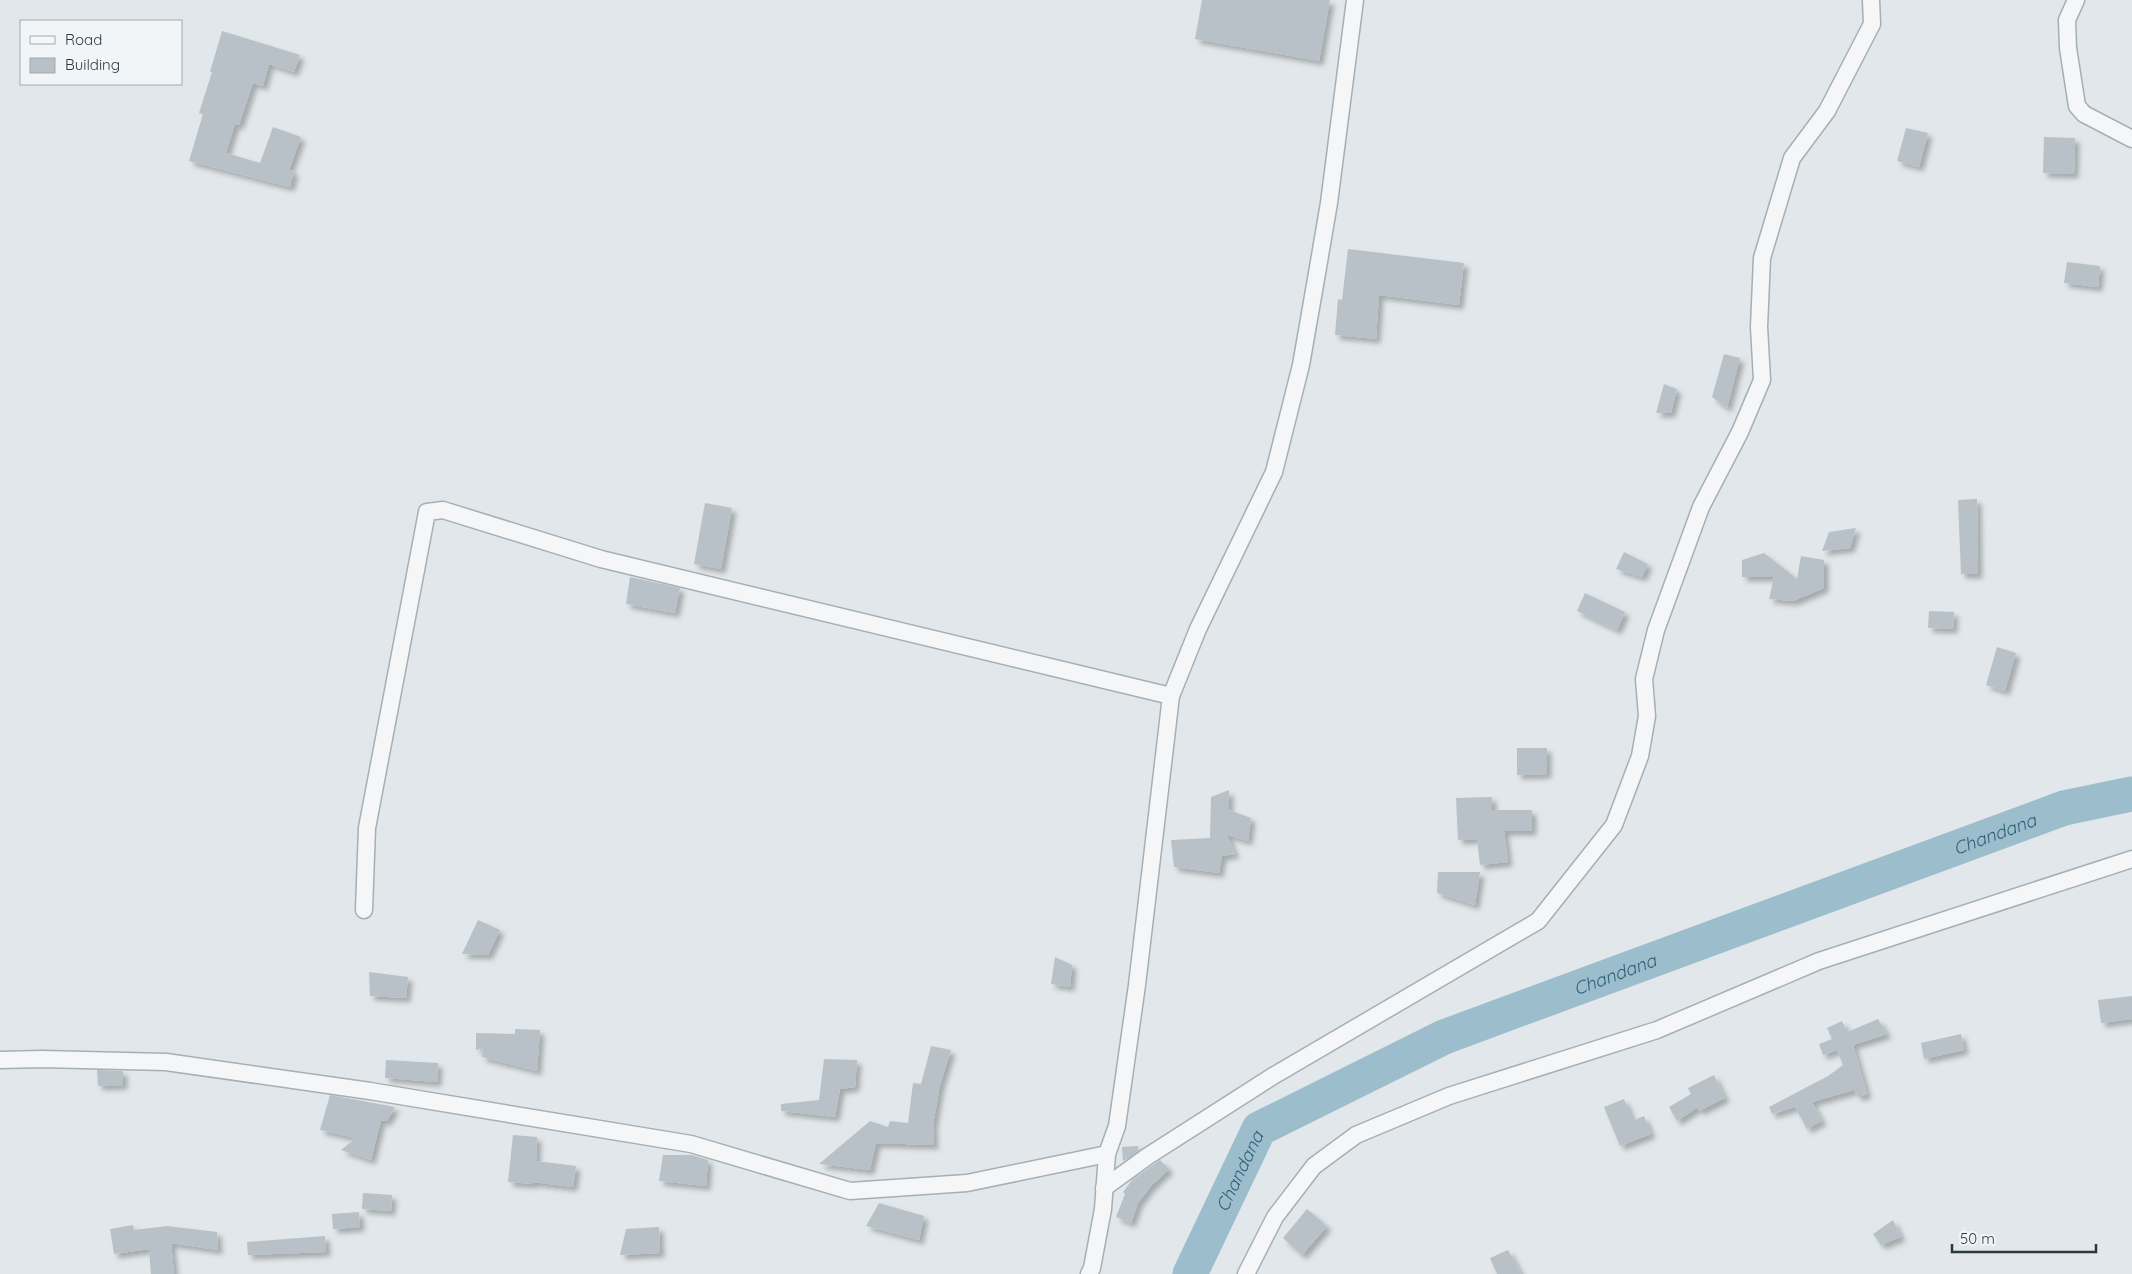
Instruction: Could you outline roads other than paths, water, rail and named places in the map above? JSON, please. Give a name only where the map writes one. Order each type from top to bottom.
[{"type":"street","points":[[1089,1274],[1092,1268],[1103,1209],[1106,1154],[1117,1126],[1137,985],[1171,696],[1198,628],[1274,472],[1301,365],[1329,204],[1355,0]]},
{"type":"street","points":[[1104,1188],[1148,1156],[1273,1076],[1538,921],[1614,825],[1640,756],[1647,716],[1644,679],[1656,630],[1701,507],[1740,432],[1762,380],[1759,327],[1762,258],[1792,158],[1827,110],[1872,24],[1871,0]]},
{"type":"street","points":[[2076,0],[2067,20],[2068,48],[2077,106],[2084,114],[2132,139]]},
{"type":"street","points":[[364,910],[367,828],[427,512],[443,510],[601,559],[1171,696]]},
{"type":"street","points":[[1246,1274],[1275,1217],[1314,1166],[1356,1135],[1449,1096],[1657,1030],[1819,961],[2132,859]]},
{"type":"street","points":[[0,1060],[42,1059],[166,1062],[370,1091],[691,1144],[850,1191],[967,1183],[1106,1154]]},
{"type":"waterway","name":"Chandana","points":[[1190,1274],[1259,1129],[1444,1037],[2064,808],[2132,794]]}]
